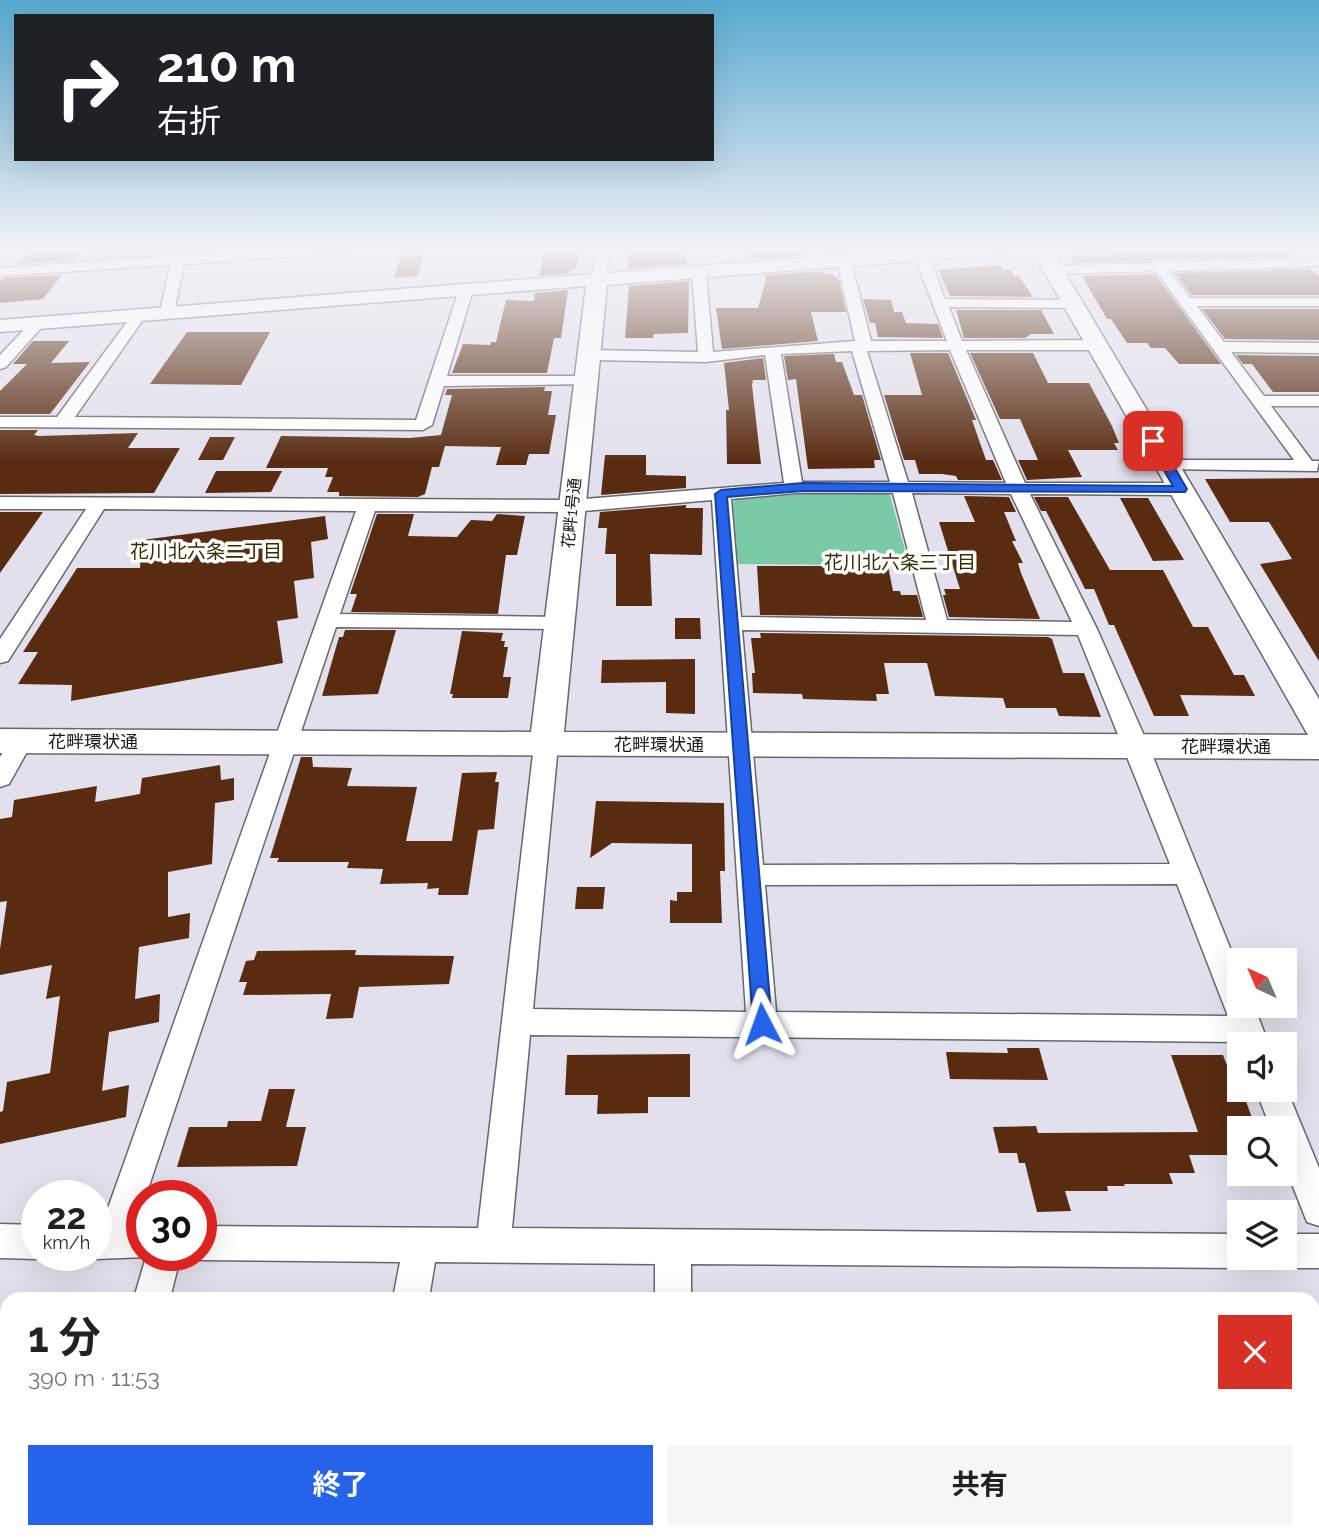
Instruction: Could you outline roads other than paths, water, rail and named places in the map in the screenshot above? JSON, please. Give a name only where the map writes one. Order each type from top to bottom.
[{"type":"street","points":[[0,326],[75,320]]},
{"type":"street","points":[[62,422],[136,320]]},
{"type":"street","points":[[0,422],[423,425],[457,320]]},
{"type":"street","name":"花畔1号通","points":[[546,745],[593,320]]},
{"type":"street","points":[[703,320],[706,357]]},
{"type":"street","points":[[851,320],[861,346],[938,626]]},
{"type":"street","points":[[946,320],[1018,488],[1086,629],[1137,747],[1249,1032]]},
{"type":"street","points":[[1082,320],[1181,489],[1312,701],[1319,727]]},
{"type":"street","points":[[1199,320],[1259,401],[1313,466]]},
{"type":"street","points":[[0,364],[38,323]]},
{"type":"street","points":[[437,381],[772,349],[1097,345]]},
{"type":"street","points":[[1220,347],[1319,348]]},
{"type":"street","points":[[772,349],[794,488]]},
{"type":"street","points":[[1259,401],[1319,401]]},
{"type":"street","points":[[1167,465],[1313,466]]},
{"type":"street","points":[[0,503],[572,506],[794,488],[1181,489]]},
{"type":"street","points":[[721,494],[762,1024]]},
{"type":"street","points":[[0,656],[99,503]]},
{"type":"street","points":[[117,1242],[367,505]]},
{"type":"street","points":[[328,620],[559,623]]},
{"type":"street","points":[[731,623],[1086,629]]},
{"type":"street","points":[[0,778],[11,741]]},
{"type":"street","name":"花畔環状通","points":[[11,741],[1319,747]]},
{"type":"street","points":[[493,1245],[546,745]]},
{"type":"street","points":[[751,875],[1187,874]]},
{"type":"street","points":[[516,1022],[762,1024],[1227,1036]]},
{"type":"street","points":[[1277,1102],[1319,1210]]},
{"type":"street","points":[[0,1241],[21,1242]]},
{"type":"street","points":[[217,1243],[1227,1251]]},
{"type":"street","points":[[412,1292],[420,1244]]},
{"type":"street","points":[[673,1246],[673,1292]]},
{"type":"street","points":[[1297,1251],[1319,1251]]},
{"type":"street","points":[[154,1292],[160,1271]]},
{"type":"district","name":"花川北六条二丁目","points":[[206,551]]},
{"type":"district","name":"花川北六条三丁目","points":[[900,562]]}]
